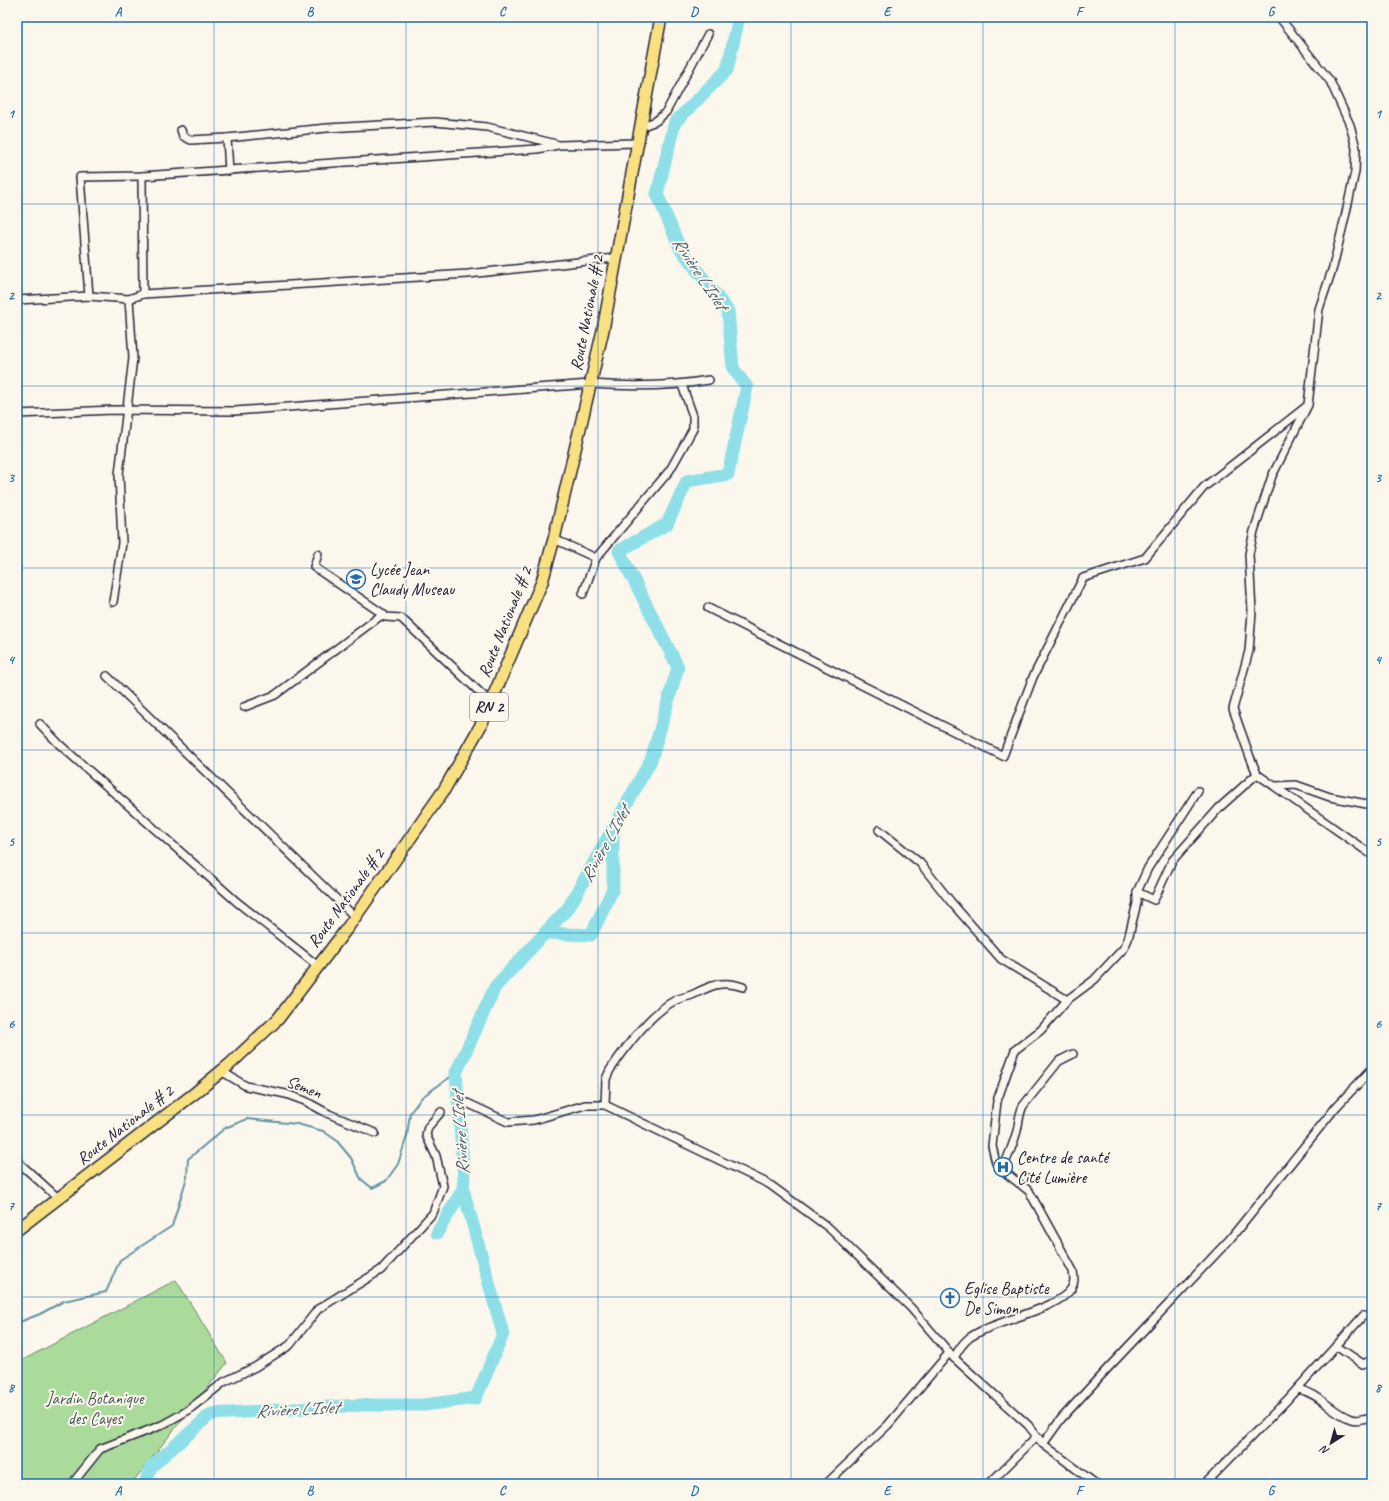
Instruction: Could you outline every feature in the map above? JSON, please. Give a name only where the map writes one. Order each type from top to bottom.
[{"type":"main road","name":"Route Nationale # 2","points":[[17,1230],[221,1071],[278,1019],[355,917],[444,790],[481,724],[542,582],[554,539],[603,330],[615,258],[661,17]]},
{"type":"street","points":[[1279,17],[1330,81],[1350,125],[1356,148],[1354,172],[1345,217],[1333,267],[1319,309],[1308,405],[1272,476],[1254,531],[1249,554],[1252,612],[1249,650],[1233,709],[1247,750],[1258,774],[1372,855]]},
{"type":"street","points":[[640,127],[656,121],[666,112],[708,34]]},
{"type":"street","points":[[180,130],[183,136],[191,140],[327,128],[435,122],[488,127],[558,145]]},
{"type":"street","points":[[227,138],[229,171]]},
{"type":"street","points":[[89,296],[80,177],[142,176],[229,171],[537,149],[558,145],[637,143]]},
{"type":"street","points":[[142,176],[143,294]]},
{"type":"street","points":[[17,300],[89,296],[129,299],[143,294],[468,274],[615,258]]},
{"type":"street","points":[[113,602],[122,543],[119,474],[133,358],[129,299]]},
{"type":"street","points":[[17,414],[126,410],[235,411],[590,384],[633,387],[682,385],[709,380]]},
{"type":"street","points":[[583,594],[596,558],[670,470],[693,429],[693,416],[682,385]]},
{"type":"street","points":[[708,608],[1002,756],[1033,677],[1083,578],[1145,558],[1204,487],[1308,405]]},
{"type":"street","points":[[554,539],[596,558]]},
{"type":"street","points":[[318,554],[314,567],[383,614],[385,617],[401,618],[490,702]]},
{"type":"street","points":[[244,707],[275,695],[383,614]]},
{"type":"street","points":[[107,676],[355,917]]},
{"type":"street","points":[[40,724],[59,744],[237,902],[318,966]]},
{"type":"street","points":[[1137,892],[1154,900],[1172,861],[1219,808],[1258,774]]},
{"type":"street","points":[[1276,786],[1296,785],[1330,797],[1372,805]]},
{"type":"street","points":[[826,1484],[888,1425],[969,1338],[1011,1318],[1058,1301],[1071,1289],[1075,1281],[1073,1271],[1029,1191],[1002,1170],[996,1163],[992,1146],[997,1102],[1015,1050],[1041,1030],[1067,1000],[1094,980],[1124,948],[1137,904],[1137,892],[1148,868],[1198,791]]},
{"type":"street","points":[[879,830],[920,863],[951,902],[1001,959],[1067,1000]]},
{"type":"street","points":[[605,1105],[606,1079],[610,1070],[656,1013],[677,999],[693,994],[706,986],[729,983],[743,987]]},
{"type":"street","points":[[1002,1170],[1012,1148],[1023,1106],[1059,1061],[1073,1054]]},
{"type":"street","points":[[1043,1444],[1061,1419],[1230,1239],[1336,1107],[1372,1069]]},
{"type":"street","name":"Semen","points":[[221,1071],[246,1086],[286,1094],[305,1100],[329,1114],[375,1133]]},
{"type":"street","points":[[467,1103],[508,1122],[534,1120],[585,1105],[605,1105],[769,1184],[829,1228],[911,1308],[952,1355],[1028,1425],[1043,1444],[1096,1484]]},
{"type":"street","points":[[72,1484],[100,1449],[162,1425],[187,1411],[224,1382],[255,1367],[290,1345],[318,1308],[381,1270],[433,1213],[443,1186],[436,1156],[426,1135],[428,1127],[440,1112]]},
{"type":"street","points":[[17,1161],[58,1198]]},
{"type":"street","points":[[1205,1484],[1298,1389],[1363,1316]]},
{"type":"street","points":[[1336,1346],[1363,1364],[1372,1360]]},
{"type":"street","points":[[1298,1389],[1308,1391],[1345,1417],[1353,1420],[1365,1417],[1372,1420]]},
{"type":"street","points":[[989,1484],[1036,1437]]},
{"type":"green space","name":"Jardin Botanique des Cayes","points":[[176,1280],[227,1363],[131,1484],[17,1484],[17,1363]]},
{"type":"waterway","name":"Rivière L'Islet","points":[[145,1484],[151,1467],[211,1414],[361,1405],[424,1405],[476,1398],[503,1334],[463,1189],[464,1178],[456,1073],[495,987],[569,907],[651,760],[678,667],[619,551],[667,524],[687,481],[728,474],[747,387],[733,368],[728,311],[680,248],[657,194],[675,122],[727,70],[739,17]]},
{"type":"waterway","points":[[545,933],[591,935],[613,889],[613,829]]},
{"type":"waterway","points":[[17,1323],[40,1314],[64,1301],[106,1292],[120,1260],[172,1226],[187,1177],[188,1159],[225,1128],[247,1119],[297,1124],[323,1131],[336,1140],[351,1158],[361,1179],[372,1188],[386,1181],[398,1164],[407,1136],[410,1113],[422,1097],[456,1073]]},
{"type":"waterway","points":[[437,1233],[463,1189]]},
{"type":"place","name":"Lycée Jean Claudy Museau","points":[[356,579]]},
{"type":"place","name":"Centre de santé Cité Lumière","points":[[1003,1167]]},
{"type":"place","name":"Eglise Baptiste De Simon","points":[[950,1298]]}]
